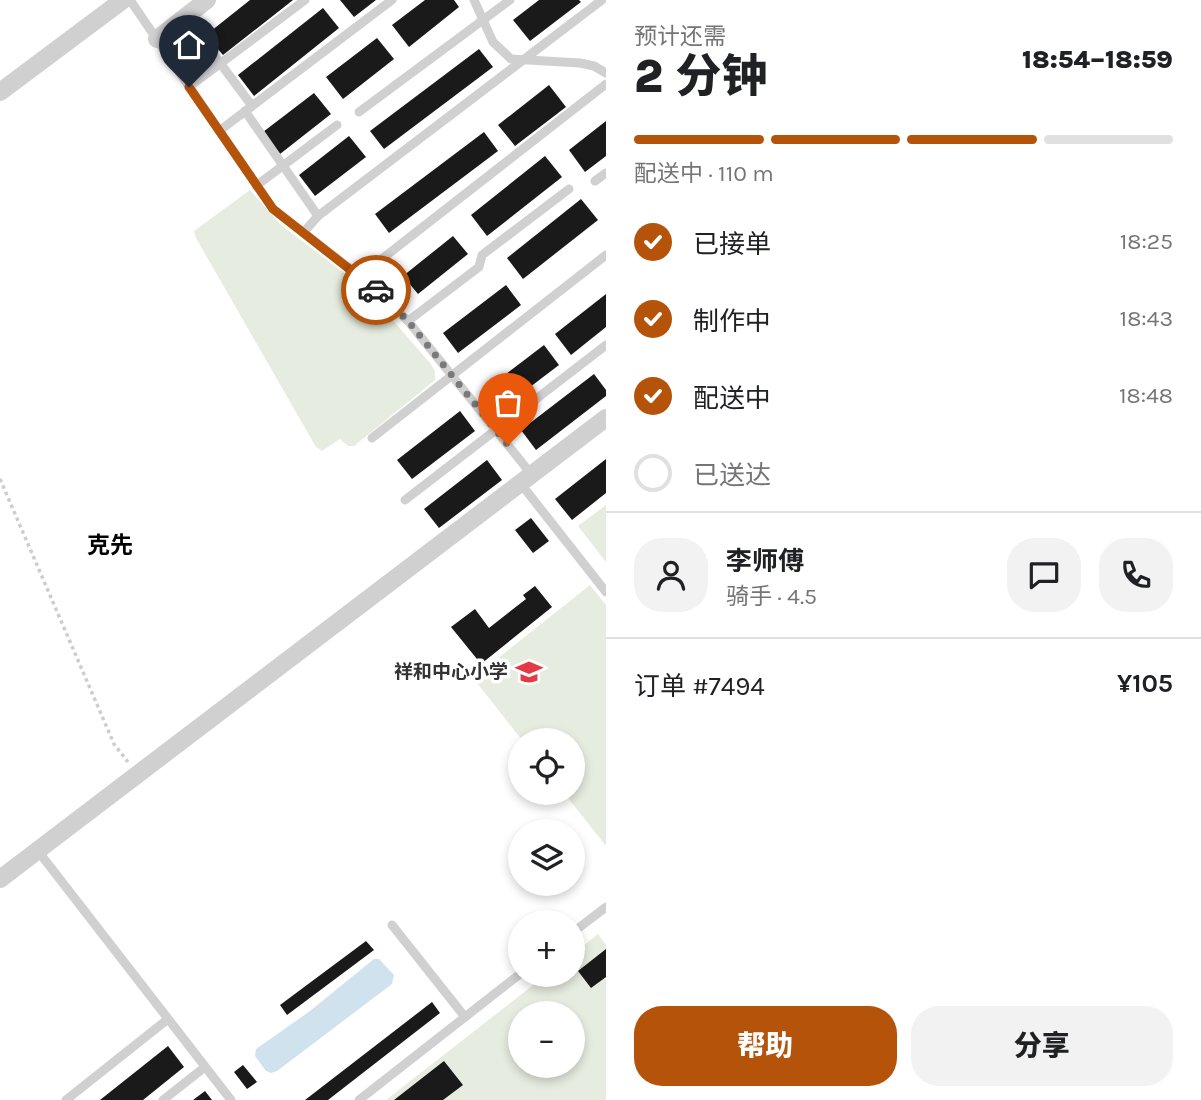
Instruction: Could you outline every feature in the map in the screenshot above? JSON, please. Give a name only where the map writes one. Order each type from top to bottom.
[{"type":"street","points":[[0,92],[123,0]]},
{"type":"street","points":[[157,39],[207,0]]},
{"type":"street","points":[[0,879],[606,418]]},
{"type":"lane","points":[[130,0],[273,209],[360,276],[408,321],[496,430],[606,592]]},
{"type":"lane","points":[[189,87],[305,0]]},
{"type":"lane","points":[[219,131],[392,0]]},
{"type":"lane","points":[[474,0],[493,42],[511,59],[580,63],[594,66],[606,74]]},
{"type":"lane","points":[[359,112],[510,0]]},
{"type":"lane","points":[[303,233],[318,216],[602,0]]},
{"type":"lane","points":[[186,17],[221,64],[283,166],[318,216]]},
{"type":"lane","points":[[360,276],[606,84]]},
{"type":"lane","points":[[256,186],[337,125]]},
{"type":"lane","points":[[596,181],[606,173]]},
{"type":"lane","points":[[408,321],[479,267],[482,255],[569,189]]},
{"type":"lane","points":[[372,438],[606,255]]},
{"type":"lane","points":[[405,499],[606,345]]},
{"type":"lane","points":[[38,851],[231,1100]]},
{"type":"lane","points":[[585,923],[606,907]]},
{"type":"lane","points":[[391,925],[465,1017]]},
{"type":"lane","points":[[359,1100],[508,983]]},
{"type":"lane","points":[[66,1100],[169,1019]]},
{"type":"lane","points":[[163,1100],[205,1067]]},
{"type":"path","points":[[0,479],[114,744],[138,775]]},
{"type":"shaded area","points":[[250,190],[281,225],[360,285],[435,371],[435,380],[354,446],[348,446],[340,439],[322,451],[316,447],[196,238],[194,231]]},
{"type":"shaded area","points":[[606,505],[606,562],[578,526]]},
{"type":"shaded area","points":[[590,585],[606,605],[606,846],[574,805],[585,805],[585,728],[513,728],[473,678]]},
{"type":"shaded area","points":[[598,934],[606,945],[606,1100],[386,1100],[508,1005],[508,1078],[585,1078],[585,1001],[513,1001],[531,987],[585,987],[585,944]]},
{"type":"water","points":[[374,959],[379,959],[394,975],[392,984],[277,1071],[266,1071],[255,1056],[256,1049],[310,1011]]},
{"type":"building","points":[[250,0],[293,0],[223,55],[206,35]]},
{"type":"building","points":[[340,0],[376,0],[354,17]]},
{"type":"building","points":[[425,0],[454,0],[459,7],[409,47],[392,25]]},
{"type":"building","points":[[539,0],[581,2],[530,41],[513,20]]},
{"type":"building","points":[[323,8],[339,28],[254,96],[238,75]]},
{"type":"building","points":[[377,38],[394,59],[343,99],[326,77]]},
{"type":"building","points":[[479,49],[493,67],[384,149],[370,131]]},
{"type":"building","points":[[549,85],[566,107],[515,146],[498,125]]},
{"type":"building","points":[[314,93],[331,114],[280,154],[263,132]]},
{"type":"building","points":[[606,121],[606,156],[585,172],[569,150]]},
{"type":"building","points":[[484,132],[498,151],[389,233],[375,214]]},
{"type":"building","points":[[349,136],[366,157],[315,196],[299,175]]},
{"type":"building","points":[[545,156],[562,177],[487,236],[471,215]]},
{"type":"building","points":[[581,199],[598,220],[523,279],[507,258]]},
{"type":"building","points":[[453,236],[468,254],[418,294],[403,276]]},
{"type":"building","points":[[506,285],[521,305],[458,353],[443,333]]},
{"type":"building","points":[[606,294],[606,327],[571,355],[555,334]]},
{"type":"building","points":[[544,345],[559,365],[496,413],[481,393]]},
{"type":"building","points":[[594,374],[606,390],[606,396],[536,450],[521,430]]},
{"type":"building","points":[[460,411],[475,431],[412,479],[397,460]]},
{"type":"building","points":[[606,459],[606,493],[572,520],[555,499]]},
{"type":"building","points":[[487,460],[502,480],[439,528],[424,509]]},
{"type":"building","points":[[531,518],[549,541],[533,553],[515,530]]},
{"type":"building","points":[[535,586],[552,607],[481,664],[451,627],[475,609],[489,628],[526,599],[523,595]]},
{"type":"building","points":[[366,941],[374,950],[287,1015],[280,1005]]},
{"type":"building","points":[[606,949],[606,977],[591,988],[585,980],[585,966]]},
{"type":"building","points":[[432,1002],[440,1013],[328,1100],[305,1100]]},
{"type":"building","points":[[168,1046],[184,1067],[143,1100],[100,1100]]},
{"type":"building","points":[[444,1061],[463,1085],[443,1100],[394,1100]]},
{"type":"building","points":[[243,1065],[257,1082],[247,1089],[234,1072]]},
{"type":"building","points":[[205,1091],[212,1100],[193,1100]]},
{"type":"way so far","points":[[376,290],[408,321],[508,445]]},
{"type":"place","name":"祥和中心小学","points":[[529,672]]},
{"type":"district","name":"克先","points":[[110,545]]},
{"type":"route","points":[[189,87],[273,209],[376,290]]}]
